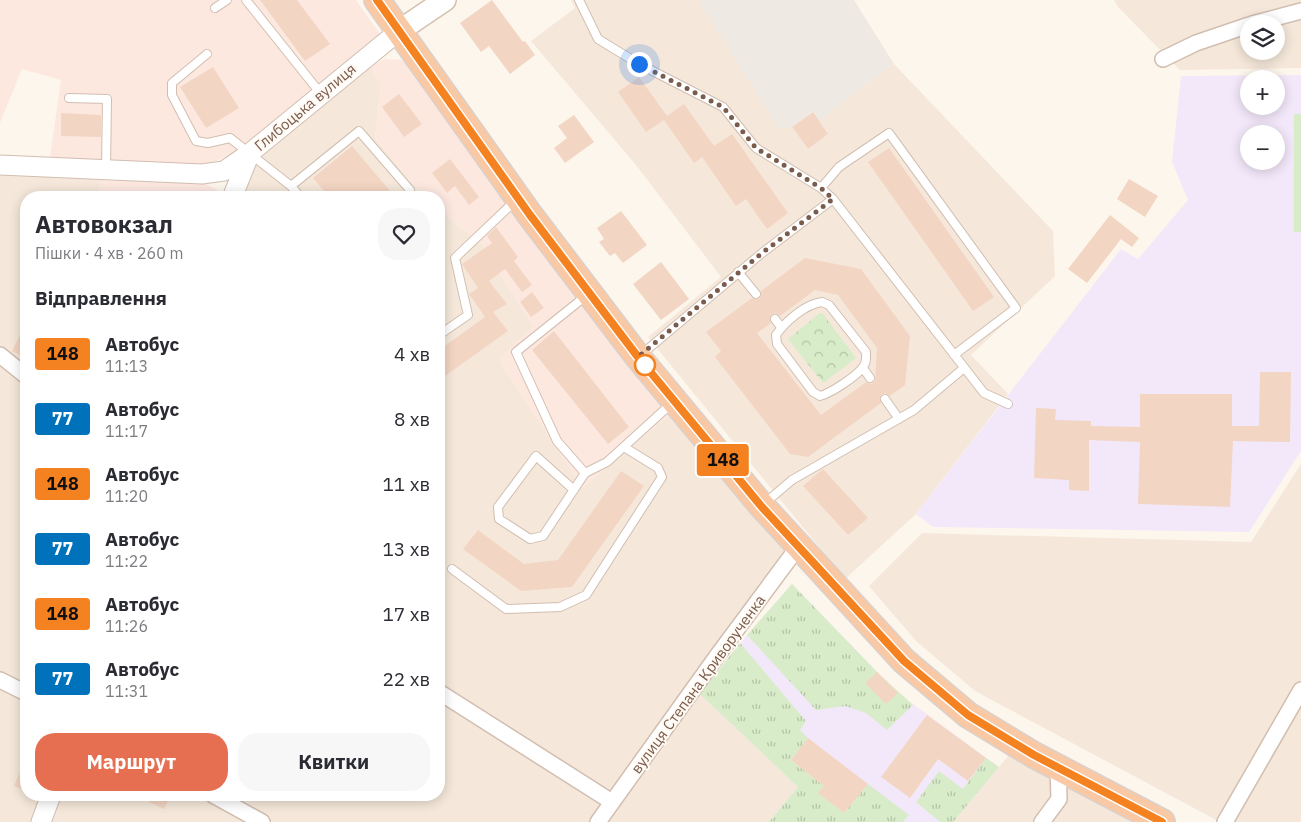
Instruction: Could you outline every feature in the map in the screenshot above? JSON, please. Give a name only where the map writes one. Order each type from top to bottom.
[{"type":"highway","points":[[377,0],[518,199],[588,294],[638,357],[761,506],[904,661],[968,715],[1058,767],[1162,822]]},
{"type":"main road","points":[[399,31],[445,0]]},
{"type":"street","points":[[1285,15],[1301,11]]},
{"type":"street","points":[[1163,59],[1196,43],[1240,28]]},
{"type":"street","name":"Глибоцька вулиця","points":[[235,191],[250,153],[399,31]]},
{"type":"street","points":[[0,165],[202,174],[224,170],[250,153]]},
{"type":"street","points":[[0,355],[20,371]]},
{"type":"street","name":"вулиця Степана Криворученка","points":[[598,822],[798,548]]},
{"type":"street","points":[[0,680],[20,691]]},
{"type":"street","points":[[1225,822],[1301,690]]},
{"type":"street","points":[[445,696],[612,802]]},
{"type":"street","points":[[1042,822],[1059,799],[1058,767]]},
{"type":"street","points":[[41,822],[49,801]]},
{"type":"street","points":[[224,801],[262,822]]},
{"type":"lane","points":[[215,8],[227,0]]},
{"type":"lane","points":[[246,0],[321,94]]},
{"type":"lane","points":[[579,0],[598,38],[639,64],[723,107],[756,148],[821,188],[833,199],[984,394],[1008,404]]},
{"type":"lane","points":[[206,54],[172,83],[172,95],[196,141],[208,143],[230,138],[295,191]]},
{"type":"lane","points":[[69,98],[107,99],[106,171]]},
{"type":"lane","points":[[291,186],[359,131],[410,190]]},
{"type":"lane","points":[[821,188],[839,167],[889,133],[1016,308],[954,355]]},
{"type":"lane","points":[[445,331],[468,315],[455,258],[518,199]]},
{"type":"lane","points":[[638,357],[738,272],[833,199]]},
{"type":"lane","points":[[738,272],[756,294]]},
{"type":"lane","points":[[585,473],[557,441],[516,352],[588,294]]},
{"type":"lane","points":[[822,302],[829,304],[866,352],[863,368],[829,393],[820,396],[813,392],[777,344],[776,335],[781,327],[814,303],[822,302]]},
{"type":"lane","points":[[775,319],[781,327]]},
{"type":"lane","points":[[863,368],[870,378]]},
{"type":"lane","points":[[761,506],[792,480],[914,410],[964,368]]},
{"type":"lane","points":[[885,399],[899,419]]},
{"type":"lane","points":[[574,490],[536,456],[498,507],[499,520],[530,539],[543,536],[574,490],[585,473],[607,462],[674,402]]},
{"type":"lane","points":[[452,569],[506,609],[560,607],[586,595],[662,477],[658,468],[624,447]]},
{"type":"shaded area","points":[[0,0],[356,0],[380,34],[308,97],[242,149],[207,165],[50,157],[61,80],[22,69],[0,123]]},
{"type":"shaded area","points":[[571,0],[698,0],[779,128],[792,127],[808,149],[828,134],[819,121],[894,64],[1053,231],[1055,276],[971,355],[1008,394],[916,514],[845,579],[648,337],[721,277],[636,165],[531,41],[575,8]]},
{"type":"shaded area","points":[[698,0],[854,0],[894,64],[819,121],[812,112],[792,127],[779,129]]},
{"type":"shaded area","points":[[1114,0],[1301,0],[1301,68],[1180,70],[1118,7]]},
{"type":"shaded area","points":[[385,59],[403,60],[416,72],[674,411],[582,488],[498,359],[533,327],[482,244],[445,215],[445,191],[419,191],[375,138],[381,84],[370,66]]},
{"type":"shaded area","points":[[370,66],[381,84],[375,138],[419,191],[237,191],[250,155]]},
{"type":"shaded area","points":[[1285,75],[1301,75],[1301,451],[1249,532],[933,527],[916,514],[1121,249],[1138,259],[1188,200],[1172,162],[1181,76],[1240,76],[1240,115],[1285,115]]},
{"type":"shaded area","points":[[0,167],[103,176],[99,191],[20,191],[20,801],[47,801],[38,822],[0,822]]},
{"type":"shaded area","points":[[103,176],[204,183],[218,191],[100,191]]},
{"type":"shaded area","points":[[445,215],[482,244],[534,327],[582,488],[674,411],[795,548],[689,683],[798,787],[769,822],[43,822],[51,801],[445,801]]},
{"type":"shaded area","points":[[1301,464],[1301,822],[1220,822],[975,691],[916,641],[869,586],[922,533],[1251,542]]},
{"type":"shaded area","points":[[792,584],[898,693],[999,767],[953,822],[769,822],[798,787],[700,694],[742,641]]},
{"type":"shaded area","points":[[1015,748],[1158,822],[953,822]]},
{"type":"green space","points":[[1294,114],[1301,114],[1301,232],[1294,232]]},
{"type":"green space","points":[[820,313],[823,314],[856,358],[823,383],[788,339]]},
{"type":"green space","points":[[792,584],[877,672],[913,705],[887,730],[866,713],[845,706],[816,710],[747,635]]},
{"type":"green space","points":[[740,643],[806,721],[800,730],[808,738],[791,760],[824,786],[819,793],[844,813],[868,784],[909,815],[903,822],[769,822],[798,787],[700,694]]},
{"type":"green space","points":[[986,758],[999,767],[953,822],[940,822],[916,802],[939,771],[963,789]]},
{"type":"building","points":[[260,0],[297,0],[330,44],[305,61]]},
{"type":"building","points":[[492,0],[535,55],[510,74],[489,46],[481,52],[460,23]]},
{"type":"building","points":[[213,67],[239,108],[206,128],[180,87]]},
{"type":"building","points":[[639,77],[667,116],[684,104],[714,146],[732,134],[788,213],[767,229],[746,199],[736,206],[702,157],[694,163],[664,120],[646,132],[618,92]]},
{"type":"building","points":[[399,94],[422,124],[404,137],[382,107]]},
{"type":"building","points":[[813,112],[828,134],[808,149],[792,127]]},
{"type":"building","points":[[61,113],[101,115],[101,137],[61,136]]},
{"type":"building","points":[[574,115],[594,142],[565,163],[554,148],[567,138],[558,126]]},
{"type":"building","points":[[352,146],[390,191],[324,191],[313,178]]},
{"type":"building","points":[[889,148],[994,297],[973,311],[868,162]]},
{"type":"building","points":[[450,159],[479,197],[469,205],[455,186],[447,193],[432,173]]},
{"type":"building","points":[[1129,179],[1158,196],[1145,217],[1117,199]]},
{"type":"building","points":[[621,211],[647,245],[623,263],[615,253],[610,256],[599,242],[604,239],[597,228]]},
{"type":"building","points":[[1110,215],[1139,238],[1132,247],[1121,239],[1087,283],[1068,269]]},
{"type":"building","points":[[496,227],[518,257],[514,261],[532,285],[522,292],[505,269],[489,281],[507,304],[493,312],[508,331],[445,376],[445,346],[485,317],[469,294],[478,288],[462,264],[492,243],[487,236]]},
{"type":"building","points":[[805,258],[861,269],[910,336],[905,385],[890,396],[885,393],[881,395],[881,403],[808,457],[790,454],[715,357],[721,351],[706,332],[752,298],[759,299],[761,291]],"holes":[[[815,290],[838,295],[877,348],[875,381],[871,384],[866,382],[821,415],[757,333],[771,323],[771,315],[775,313],[780,316]]]},
{"type":"building","points":[[661,262],[689,299],[661,320],[633,284]]},
{"type":"building","points":[[532,292],[544,308],[531,317],[520,302]]},
{"type":"building","points":[[554,331],[629,427],[608,444],[532,350]]},
{"type":"building","points":[[20,335],[20,355],[12,351]]},
{"type":"building","points":[[1260,372],[1291,372],[1290,442],[1233,441],[1230,507],[1138,504],[1140,442],[1089,440],[1089,491],[1069,490],[1069,480],[1034,478],[1036,408],[1056,409],[1055,420],[1091,421],[1091,426],[1140,427],[1140,394],[1232,394],[1232,426],[1259,426]]},
{"type":"building","points":[[823,469],[868,518],[848,535],[803,486]]},
{"type":"building","points":[[621,471],[644,486],[572,587],[521,591],[463,549],[478,530],[524,564],[558,560]]},
{"type":"building","points":[[877,672],[898,693],[886,704],[865,683]]},
{"type":"building","points":[[927,715],[986,758],[968,781],[938,759],[910,798],[881,777]]},
{"type":"building","points":[[808,738],[868,784],[844,813],[818,793],[824,786],[791,760]]},
{"type":"building","points":[[20,772],[20,788],[14,786]]},
{"type":"building","points":[[150,801],[168,801],[164,809]]},
{"type":"bus line","name":"148","points":[[377,0],[588,294],[674,402],[761,506],[843,598],[904,661],[968,715],[1034,755],[1162,822]]},
{"type":"route","points":[[639,64],[723,107],[756,148],[821,188],[833,199],[762,253],[638,357],[645,365]]}]
